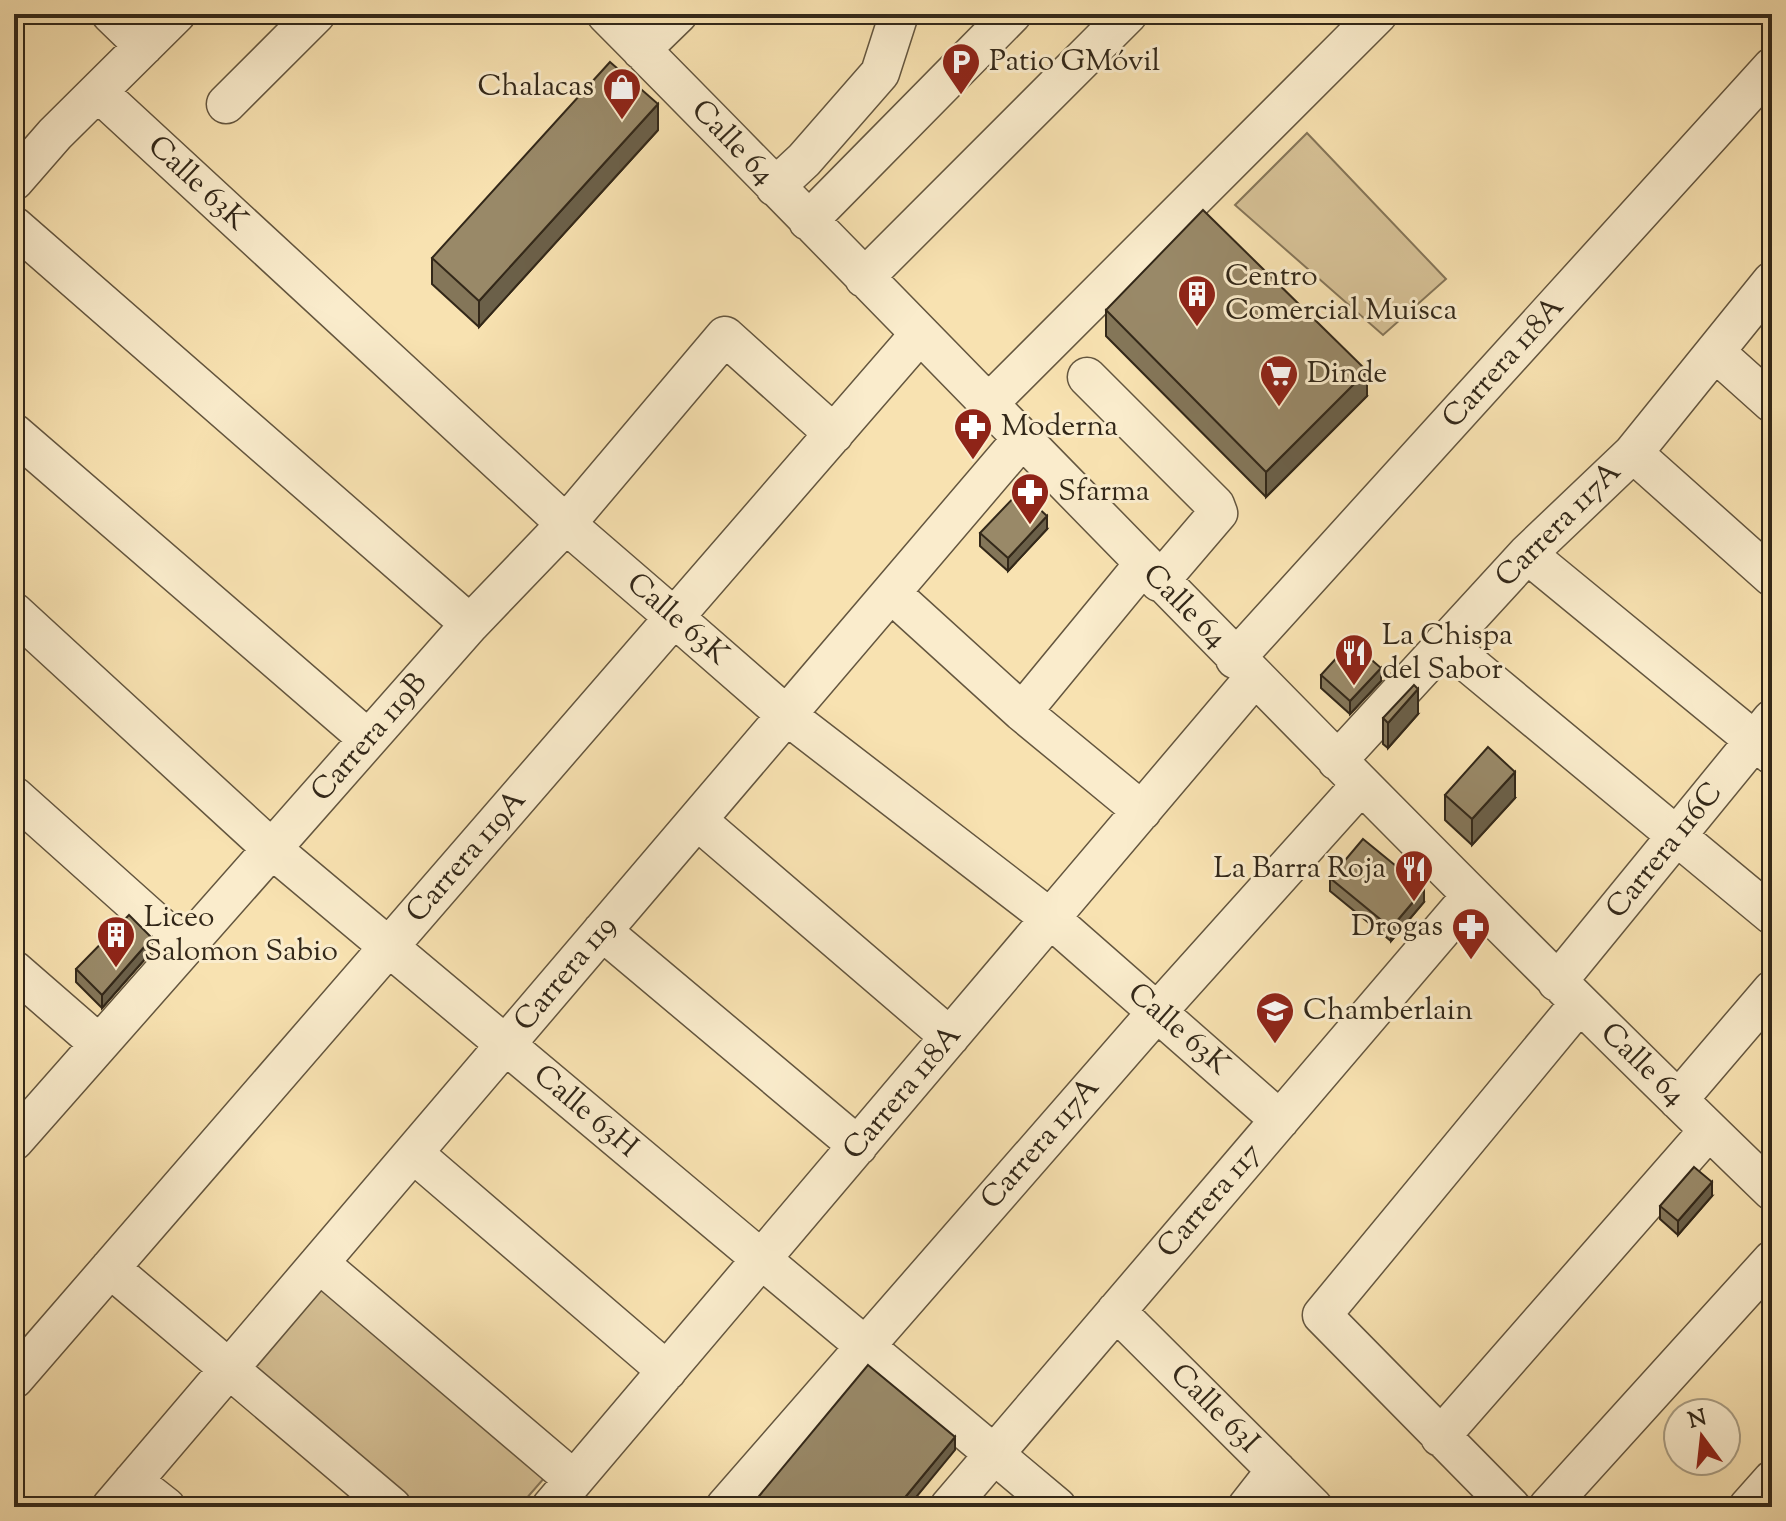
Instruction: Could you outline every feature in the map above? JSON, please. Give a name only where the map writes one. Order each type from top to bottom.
[{"type":"street","points":[[111,14],[144,46]]},
{"type":"street","points":[[14,181],[176,14]]},
{"type":"street","points":[[226,104],[316,14]]},
{"type":"street","name":"Calle 64","points":[[606,14],[1151,574],[1568,993],[1772,1191]]},
{"type":"street","points":[[641,50],[678,14]]},
{"type":"street","points":[[775,187],[804,160],[880,73],[899,14]]},
{"type":"street","points":[[808,221],[1012,14]]},
{"type":"street","points":[[864,278],[1128,14]]},
{"type":"street","points":[[987,405],[1378,14]]},
{"type":"street","name":"Carrera 118A","points":[[563,1494],[1142,811],[1245,668],[1772,67]]},
{"type":"street","name":"Calle 63K","points":[[98,92],[566,524],[785,714],[1051,919],[1280,1120]]},
{"type":"street","points":[[14,226],[470,624]]},
{"type":"street","name":"Carrera 117A","points":[[725,1507],[1157,1012],[1349,773],[1444,643],[1527,554],[1633,453],[1772,281]]},
{"type":"street","name":"Carrera 119A","points":[[14,1379],[676,619],[919,335]]},
{"type":"street","name":"Carrera 119B","points":[[14,1141],[470,624],[566,524],[725,336],[834,434]]},
{"type":"street","points":[[1715,352],[1772,403]]},
{"type":"street","points":[[1022,712],[1151,574],[1218,513],[1215,505],[1087,377]]},
{"type":"street","points":[[14,433],[368,739]]},
{"type":"street","name":"Carrera 119","points":[[122,1494],[1021,440]]},
{"type":"street","points":[[1633,453],[1772,577]]},
{"type":"street","points":[[1527,554],[1766,738]]},
{"type":"street","points":[[891,593],[1022,712],[1142,811]]},
{"type":"street","name":"Calle 63H","points":[[14,612],[272,849],[1057,1507]]},
{"type":"street","points":[[1444,643],[1772,915]]},
{"type":"street","name":"Carrera 116C","points":[[1440,1437],[1322,1315],[1568,993],[1676,837],[1766,738]]},
{"type":"street","points":[[14,796],[184,948]]},
{"type":"street","points":[[697,820],[950,1037]]},
{"type":"street","name":"Carrera 117","points":[[949,1507],[1471,896]]},
{"type":"street","points":[[602,931],[858,1146]]},
{"type":"street","points":[[14,970],[99,1044]]},
{"type":"street","points":[[1678,1100],[1772,990]]},
{"type":"street","points":[[1511,1507],[1440,1437],[1709,1130]]},
{"type":"street","points":[[413,1153],[667,1371]]},
{"type":"street","points":[[1548,1507],[1772,1260]]},
{"type":"street","points":[[319,1263],[563,1494]]},
{"type":"street","points":[[110,1268],[392,1507]]},
{"type":"street","name":"Calle 63I","points":[[1116,1311],[1313,1507]]},
{"type":"street","points":[[1247,1507],[1276,1470]]},
{"type":"street","points":[[1748,1507],[1772,1480]]},
{"type":"street","points":[[122,1494],[166,1507]]},
{"type":"shaded area","points":[[1307,133],[1446,279],[1383,335],[1235,205]]},
{"type":"shaded area","points":[[322,1274],[552,1469],[519,1507],[406,1507],[242,1368]]},
{"type":"building","points":[[610,62],[658,104],[479,301],[432,258]]},
{"type":"building","points":[[1203,210],[1367,371],[1266,472],[1106,310]]},
{"type":"building","points":[[1020,491],[1047,516],[1008,558],[980,533]]},
{"type":"building","points":[[1351,642],[1381,668],[1350,701],[1321,675]]},
{"type":"building","points":[[1414,685],[1418,689],[1388,723],[1383,718]]},
{"type":"building","points":[[1488,747],[1515,772],[1472,819],[1445,795]]},
{"type":"building","points":[[1363,839],[1424,889],[1391,928],[1330,878]]},
{"type":"building","points":[[129,915],[152,938],[102,995],[76,969]]},
{"type":"building","points":[[1694,1167],[1712,1182],[1678,1221],[1660,1206]]},
{"type":"building","points":[[868,1365],[955,1437],[897,1507],[750,1507]]},
{"type":"place","name":"Patio GMóvil","points":[[961,96]]},
{"type":"place","name":"Chalacas","points":[[622,121]]},
{"type":"place","name":"Centro Comercial Muisca","points":[[1197,328]]},
{"type":"place","name":"Dinde","points":[[1279,408]]},
{"type":"place","name":"Moderna","points":[[973,461]]},
{"type":"place","name":"Sfarma","points":[[1030,526]]},
{"type":"place","name":"La Chispa del Sabor","points":[[1354,687]]},
{"type":"place","name":"La Barra Roja","points":[[1414,903]]},
{"type":"place","name":"Drogas","points":[[1471,961]]},
{"type":"place","name":"Liceo Salomon Sabio","points":[[116,969]]},
{"type":"place","name":"Chamberlain","points":[[1275,1045]]}]
